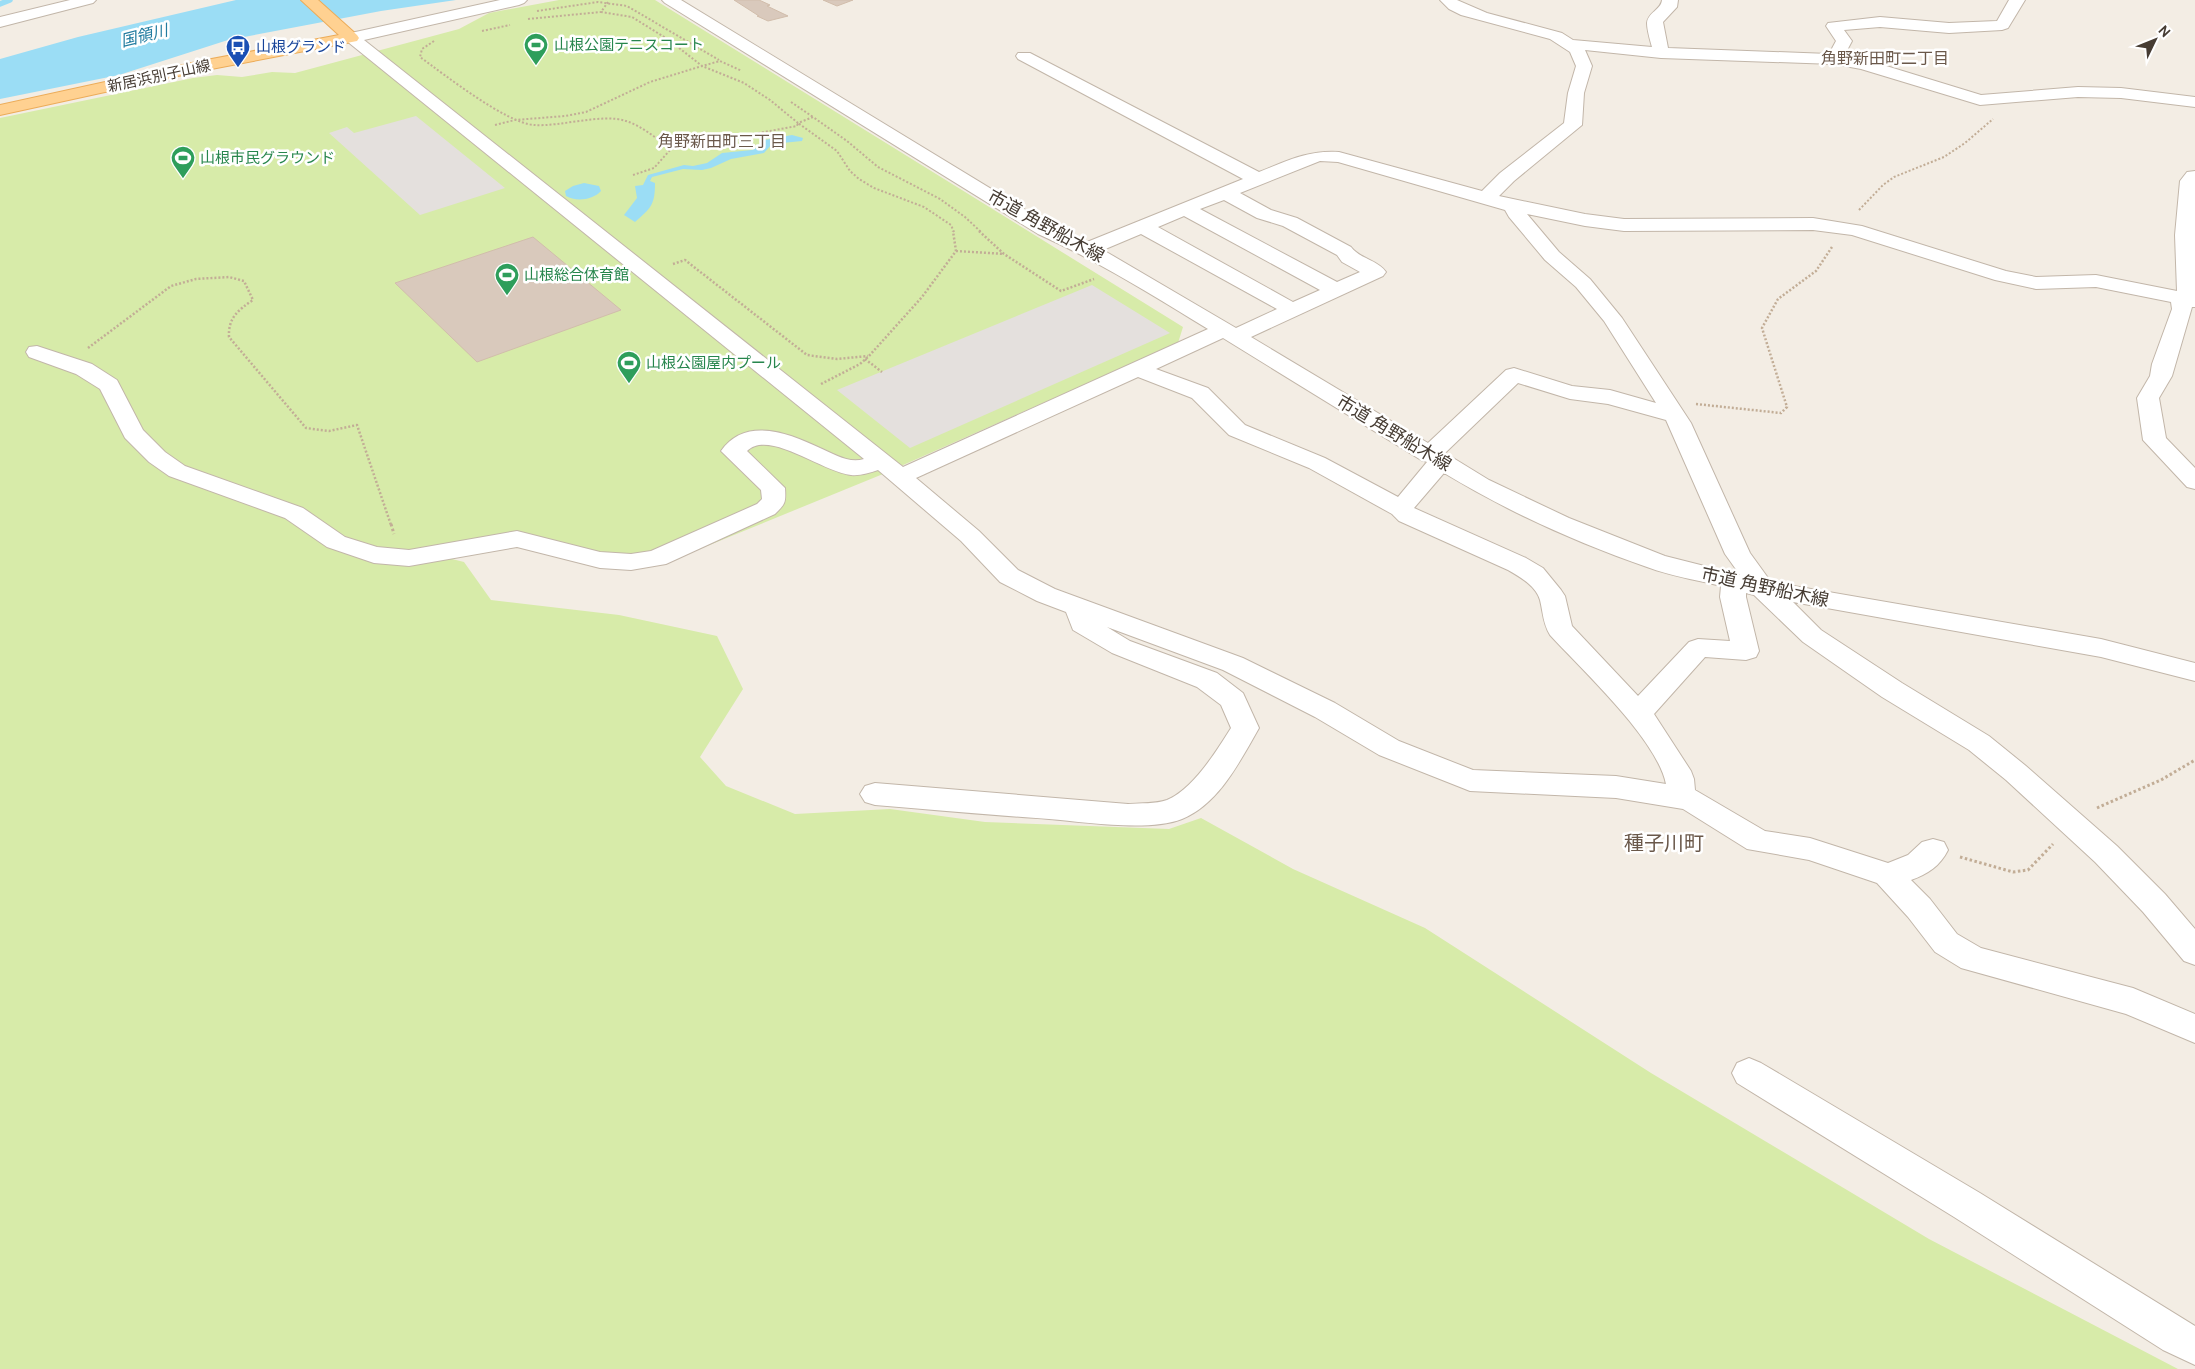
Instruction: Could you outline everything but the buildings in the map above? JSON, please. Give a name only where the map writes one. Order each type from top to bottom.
[{"type":"main road","points":[[309,0],[346,33]]},
{"type":"main road","name":"新居浜別子山線","points":[[0,110],[346,33]]},
{"type":"street","points":[[0,22],[88,0]]},
{"type":"street","name":"市道 角野船木線","points":[[670,0],[1045,230],[1087,249],[1481,485],[1560,523],[1657,562],[1763,589],[2101,648],[2195,672]]},
{"type":"street","points":[[1448,0],[1451,4],[1474,14],[1556,36],[1577,50],[1584,66],[1576,92],[1573,125],[1507,177],[1487,197]]},
{"type":"street","points":[[1660,53],[1657,16],[1669,7],[1670,0]]},
{"type":"street","points":[[1834,59],[1844,41],[1834,26],[1880,22],[1949,28],[2002,25],[2017,0]]},
{"type":"street","points":[[346,33],[384,32],[524,6]]},
{"type":"street","points":[[346,33],[890,469],[970,536],[1009,576],[1046,596],[1233,664],[1325,710],[1390,748],[1470,780],[1616,787],[1690,799],[1758,841],[1810,849],[1888,875],[1919,908],[1946,943],[1972,959],[2134,1002],[2195,1029]]},
{"type":"street","points":[[1569,44],[1660,53],[1834,59],[1864,64],[1980,100],[2078,92],[2121,93],[2195,102]]},
{"type":"street","points":[[1024,56],[1258,179]]},
{"type":"street","points":[[1087,249],[1308,159],[1320,156],[1339,157],[1514,206],[1585,220],[1624,225],[1813,224],[1842,228],[2002,276],[2036,282],[2096,281],[2188,301]]},
{"type":"street","points":[[2194,176],[2189,181],[2185,235],[2188,301],[2182,309],[2160,376],[2148,398],[2155,440],[2195,482]]},
{"type":"street","points":[[37,352],[84,369],[109,385],[133,433],[157,457],[177,471],[294,513],[336,542],[374,555],[416,557],[517,539],[600,560],[631,562],[657,558],[766,509],[774,501],[773,488],[733,451],[737,444],[750,438],[772,436],[847,468],[890,469],[946,456],[1137,369],[1293,310],[1376,272],[1349,258],[1344,251],[1290,222],[1264,214],[1225,193]]},
{"type":"street","points":[[1514,206],[1516,214],[1552,256],[1582,283],[1612,318],[1670,408],[1703,470],[1738,554],[1763,589],[1812,636],[1892,690],[1979,743],[2016,773],[2106,854],[2154,903],[2195,952]]},
{"type":"street","points":[[1185,209],[1336,290]]},
{"type":"street","points":[[1142,226],[1293,310]]},
{"type":"street","points":[[1137,369],[1200,393],[1237,430],[1317,463],[1401,509],[1408,516],[1527,568],[1552,596],[1559,629],[1649,728],[1680,776],[1682,787],[1678,797]]},
{"type":"street","points":[[1401,509],[1435,458],[1514,376],[1570,392],[1670,408]]},
{"type":"street","points":[[927,441],[946,456]]},
{"type":"street","points":[[1638,714],[1698,648],[1746,651],[1733,597],[1734,582]]},
{"type":"street","points":[[875,794],[1128,815],[1172,811],[1195,797],[1226,760],[1245,728],[1233,700],[1207,680],[1121,647],[1082,624],[1076,606]]},
{"type":"street","points":[[1888,875],[1909,870],[1927,858],[1933,850]]},
{"type":"street","points":[[1749,1073],[1967,1205],[2177,1337],[2195,1346]]},
{"type":"path","points":[[601,12],[608,2]]},
{"type":"path","points":[[524,6],[608,2],[635,10],[720,61],[744,72]]},
{"type":"path","points":[[524,20],[601,12],[632,17],[669,40],[702,66],[744,83],[770,100],[837,151],[850,171],[859,179],[874,188],[924,207],[951,225],[955,236],[956,251],[922,297],[860,364],[825,383],[798,394]]},
{"type":"path","points":[[485,22],[490,30]]},
{"type":"path","points":[[480,31],[516,23]]},
{"type":"path","points":[[438,40],[422,49],[420,57],[465,89],[515,120],[534,125],[594,120],[624,120],[636,125],[671,149]]},
{"type":"path","points":[[515,120],[565,116],[592,110],[650,82],[684,70],[720,61]]},
{"type":"path","points":[[785,97],[847,141],[878,167],[940,199],[966,217],[1004,254],[1061,291]]},
{"type":"path","points":[[1670,408],[1781,413],[1787,407],[1762,328],[1778,299],[1816,271],[1842,228],[1883,185],[1894,177],[1944,157],[1965,143],[2017,98]]},
{"type":"path","points":[[592,110],[594,120]]},
{"type":"path","points":[[633,174],[654,168],[671,149],[797,126],[798,123],[813,117]]},
{"type":"path","points":[[956,251],[1004,254]]},
{"type":"path","points":[[673,264],[685,260],[806,355],[825,360],[868,356]]},
{"type":"path","points":[[67,363],[171,286],[196,279],[229,277],[244,281],[253,300],[236,312],[228,324],[228,337],[306,428],[329,431],[357,425],[392,531],[416,557]]},
{"type":"path","points":[[865,359],[882,372]]},
{"type":"green space","points":[[559,0],[655,0],[1183,327],[1178,343],[883,474],[680,557],[657,564],[513,544],[448,558],[464,562],[491,600],[619,615],[717,636],[743,689],[700,757],[726,786],[795,814],[890,809],[985,822],[1169,829],[1201,818],[1293,869],[1425,928],[1651,1073],[1929,1239],[2178,1369],[0,1369],[0,118],[193,78],[217,75],[242,77],[272,72],[295,73],[459,29],[489,13]]},
{"type":"shaded area","points":[[416,116],[505,188],[420,215],[329,133],[347,127],[354,133]]},
{"type":"shaded area","points":[[1092,285],[1170,333],[910,448],[837,390]]},
{"type":"water","name":"国領川","points":[[236,0],[456,0],[381,11],[228,40],[119,75],[0,99],[0,59],[78,37]]},
{"type":"water","points":[[792,135],[803,138],[802,141],[772,144],[764,153],[731,159],[711,168],[702,170],[683,169],[652,177],[650,181],[655,183],[651,205],[635,222],[624,215],[637,198],[635,186],[643,185],[648,175],[684,165],[693,166],[707,163],[722,153],[752,150],[760,146],[765,140]]},
{"type":"water","points":[[584,183],[599,186],[601,191],[594,196],[584,199],[566,196],[565,191],[573,186]]},
{"type":"waterway","points":[[0,4],[10,0]]},
{"type":"place","name":"山根公園テニスコート","points":[[536,66]]},
{"type":"place","name":"山根グランド","points":[[238,68]]},
{"type":"place","name":"山根市民グラウンド","points":[[183,179]]},
{"type":"place","name":"山根総合体育館","points":[[507,296]]},
{"type":"place","name":"山根公園屋内プール","points":[[629,384]]},
{"type":"district","name":"角野新田町二丁目","points":[[1885,58]]},
{"type":"district","name":"角野新田町三丁目","points":[[722,141]]},
{"type":"district","name":"種子川町","points":[[1664,843]]}]
